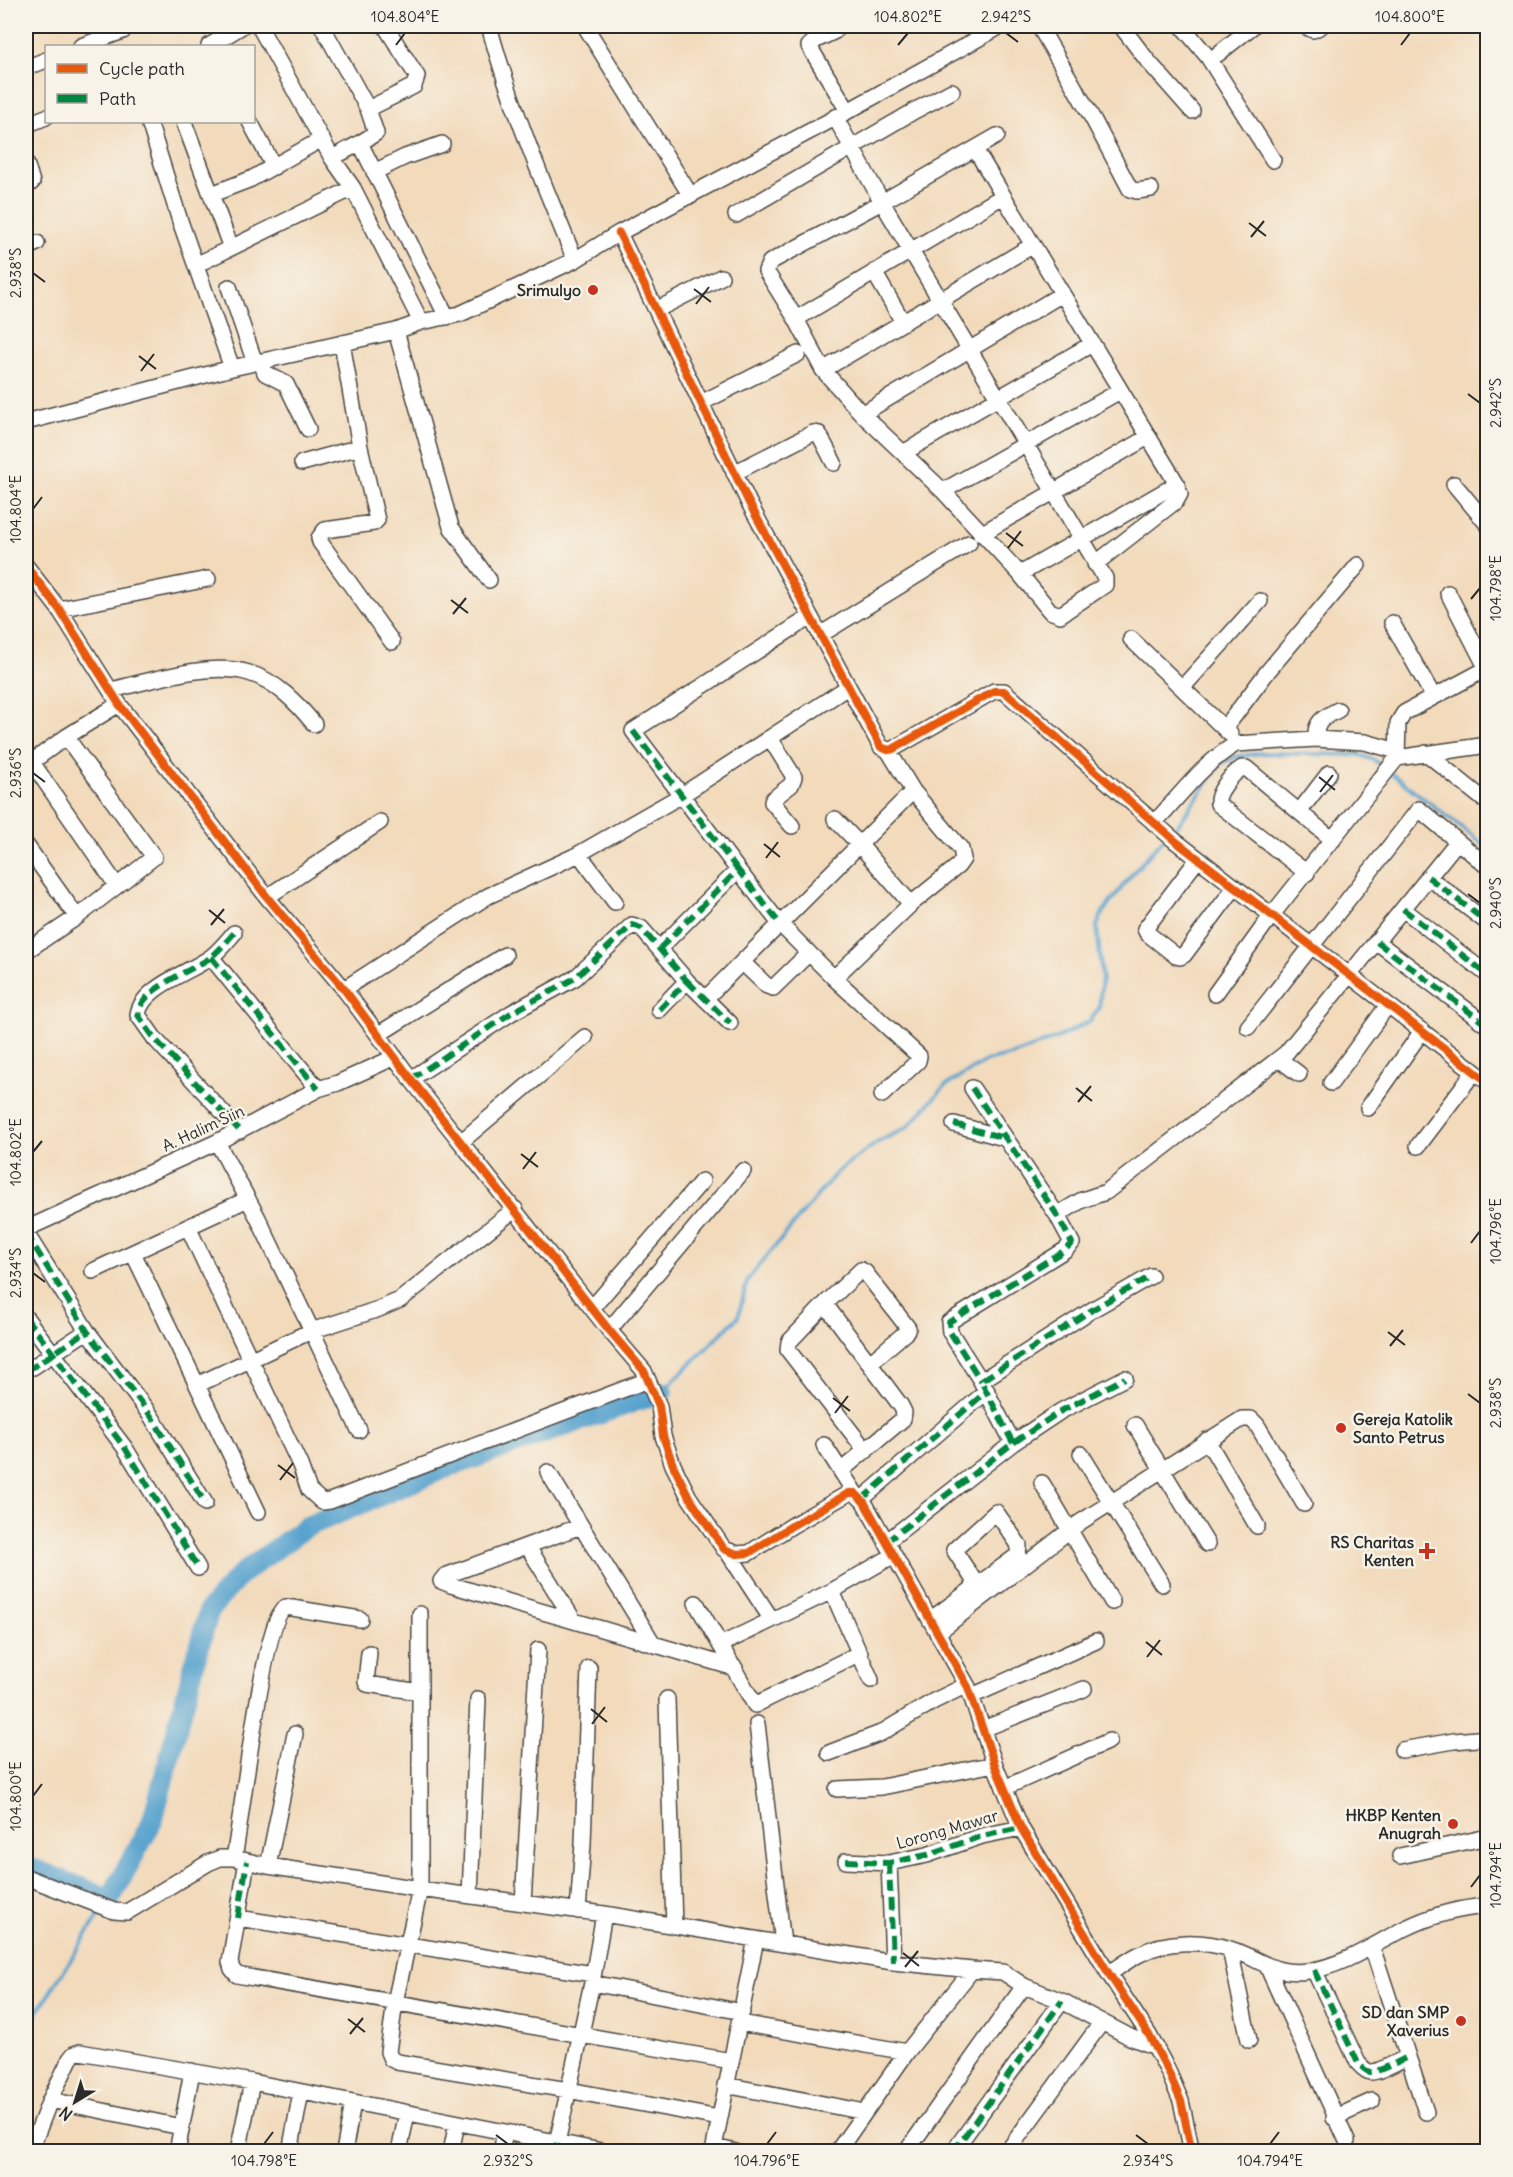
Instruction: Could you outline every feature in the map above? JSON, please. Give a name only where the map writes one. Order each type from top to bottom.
[{"type":"street","points":[[210,45],[242,26]]},
{"type":"street","points":[[260,26],[332,158],[353,188],[420,322]]},
{"type":"street","points":[[322,26],[368,109],[376,133],[332,158]]},
{"type":"street","points":[[368,109],[414,86],[416,82],[417,76],[386,26]]},
{"type":"street","points":[[489,26],[498,61],[529,147],[575,260]]},
{"type":"street","points":[[585,26],[691,196]]},
{"type":"street","points":[[834,26],[835,31],[816,40],[810,46],[843,127],[882,202],[910,251],[1105,578],[1105,585],[1060,615],[1050,611],[1020,574],[975,539],[943,491],[862,414],[823,370],[796,319],[766,271],[770,262],[882,202],[997,136]]},
{"type":"street","points":[[736,215],[843,127],[1001,26]]},
{"type":"street","points":[[1039,26],[1094,120],[1130,189],[1137,191],[1151,189]]},
{"type":"street","points":[[1121,26],[1192,111]]},
{"type":"street","points":[[1182,26],[1208,57],[1273,160]]},
{"type":"street","points":[[1218,54],[1253,26]]},
{"type":"street","points":[[1304,26],[1313,30],[1321,26]]},
{"type":"street","points":[[83,45],[122,28],[127,45]]},
{"type":"street","points":[[26,68],[45,60]]},
{"type":"street","points":[[26,422],[229,362],[258,362],[343,350],[399,339],[420,322],[460,314],[622,239],[691,196],[843,127],[952,91]]},
{"type":"street","points":[[26,125],[45,117]]},
{"type":"street","points":[[149,123],[180,221],[229,362]]},
{"type":"street","points":[[184,123],[231,248]]},
{"type":"street","points":[[251,123],[274,167]]},
{"type":"street","points":[[212,194],[274,167],[322,139]]},
{"type":"street","points":[[360,143],[447,317]]},
{"type":"street","points":[[374,172],[405,157],[442,144]]},
{"type":"street","points":[[975,149],[1177,484],[1180,494],[1176,501],[1095,564]]},
{"type":"street","points":[[26,163],[32,182],[26,187]]},
{"type":"street","points":[[200,263],[353,188]]},
{"type":"street","points":[[796,319],[1004,196]]},
{"type":"street","points":[[622,239],[734,474],[878,744],[888,750],[913,791],[961,849],[963,855],[958,866],[911,904],[834,978]]},
{"type":"street","points":[[823,370],[1033,245]]},
{"type":"street","points":[[874,272],[903,322]]},
{"type":"street","points":[[656,310],[721,277]]},
{"type":"street","points":[[230,287],[258,362],[286,384],[308,429]]},
{"type":"street","points":[[862,414],[1062,294]]},
{"type":"street","points":[[399,339],[451,527],[489,580]]},
{"type":"street","points":[[903,453],[1092,344]]},
{"type":"street","points":[[343,350],[360,447],[378,520],[374,523],[325,530],[320,542],[392,642]]},
{"type":"street","points":[[701,403],[798,354]]},
{"type":"street","points":[[943,491],[1120,391]]},
{"type":"street","points":[[734,474],[813,433],[819,434],[834,463]]},
{"type":"street","points":[[820,635],[1052,492],[1148,437]]},
{"type":"street","points":[[302,463],[360,447]]},
{"type":"street","points":[[1020,574],[1177,484]]},
{"type":"street","points":[[1454,484],[1488,525]]},
{"type":"street","points":[[1225,728],[1268,671],[1358,565]]},
{"type":"street","points":[[26,566],[59,609],[115,697],[267,897],[344,989],[411,1079],[609,1330],[636,1359],[649,1380],[659,1406],[665,1443],[679,1478],[718,1543],[727,1551],[772,1620]]},
{"type":"street","points":[[59,609],[208,579]]},
{"type":"street","points":[[1215,994],[1271,916],[1396,757],[1398,723],[1404,712],[1487,668],[1448,593]]},
{"type":"street","points":[[1182,687],[1260,601]]},
{"type":"street","points":[[810,618],[635,729],[634,734],[780,924],[918,1056],[918,1061],[882,1095]]},
{"type":"street","points":[[1392,623],[1433,696]]},
{"type":"street","points":[[1131,639],[1225,728],[1234,757],[1333,840]]},
{"type":"street","points":[[117,886],[28,764],[115,697],[199,671],[238,670],[250,673],[291,698],[314,724]]},
{"type":"street","points":[[344,989],[489,896],[579,854],[682,795],[848,687]]},
{"type":"street","points":[[888,750],[994,691],[1004,691],[1174,840],[1488,1082]]},
{"type":"street","points":[[1316,739],[1315,731],[1318,722],[1338,710]]},
{"type":"street","points":[[27,947],[77,916],[153,860],[153,854],[66,737]]},
{"type":"street","points":[[770,738],[794,777],[790,785],[772,802],[792,826]]},
{"type":"street","points":[[1156,825],[1204,768],[1234,757],[1316,739],[1365,742],[1396,757],[1488,745]]},
{"type":"street","points":[[1426,753],[1488,803]]},
{"type":"street","points":[[1234,757],[1218,796],[1218,804],[1306,873]]},
{"type":"street","points":[[1299,812],[1329,774]]},
{"type":"street","points":[[705,999],[913,791]]},
{"type":"street","points":[[1248,1027],[1419,809],[1488,867]]},
{"type":"street","points":[[835,819],[911,904]]},
{"type":"street","points":[[267,897],[380,822]]},
{"type":"street","points":[[1057,1215],[1082,1200],[1106,1192],[1280,1059],[1457,842]]},
{"type":"street","points":[[26,845],[77,916]]},
{"type":"street","points":[[579,854],[615,902]]},
{"type":"street","points":[[1198,859],[1146,928],[1146,931],[1176,956],[1181,957],[1234,887]]},
{"type":"street","points":[[660,948],[738,870]]},
{"type":"street","points":[[1428,877],[1488,923]]},
{"type":"street","points":[[1403,909],[1488,975]]},
{"type":"street","points":[[411,1079],[511,1013],[575,978],[632,926],[641,928],[687,981],[730,1023]]},
{"type":"street","points":[[234,933],[211,957],[154,990],[139,1008],[138,1014],[155,1039],[240,1131]]},
{"type":"street","points":[[1377,942],[1488,1026]]},
{"type":"street","points":[[742,962],[767,986],[773,988],[809,952]]},
{"type":"street","points":[[379,1034],[505,955]]},
{"type":"street","points":[[211,957],[318,1089]]},
{"type":"street","points":[[659,1010],[687,981]]},
{"type":"street","points":[[1331,1083],[1388,1005]]},
{"type":"street","points":[[1368,1108],[1422,1031]]},
{"type":"street","points":[[462,1141],[585,1036]]},
{"type":"street","name":"A. Halim Siin","points":[[26,1231],[240,1131],[318,1089],[338,1083],[394,1057]]},
{"type":"street","points":[[1280,1059],[1299,1074]]},
{"type":"street","points":[[1418,1146],[1474,1072]]},
{"type":"street","points":[[972,1088],[1071,1239],[1070,1247],[949,1322],[950,1332],[984,1386],[1013,1443]]},
{"type":"street","points":[[954,1124],[1004,1138]]},
{"type":"street","points":[[217,1142],[248,1199],[358,1430]]},
{"type":"street","points":[[609,1330],[743,1171]]},
{"type":"street","points":[[592,1308],[702,1181]]},
{"type":"street","points":[[93,1271],[248,1199]]},
{"type":"street","points":[[197,1385],[311,1331],[380,1310],[400,1299],[515,1209]]},
{"type":"street","points":[[188,1227],[300,1465],[309,1490],[322,1502],[330,1501],[649,1380]]},
{"type":"street","points":[[26,1231],[87,1332],[151,1416],[205,1503]]},
{"type":"street","points":[[133,1253],[258,1512]]},
{"type":"street","points":[[866,1451],[788,1350],[789,1342],[861,1270],[898,1313],[908,1329],[870,1364]]},
{"type":"street","points":[[859,1496],[984,1386],[1095,1308],[1151,1276]]},
{"type":"street","points":[[825,1304],[902,1406],[904,1416],[842,1470]]},
{"type":"street","points":[[26,1318],[125,1448],[198,1568]]},
{"type":"street","points":[[26,1366],[33,1367],[87,1332]]},
{"type":"street","points":[[720,1645],[832,1591],[890,1548],[1013,1443],[1061,1411],[1125,1378]]},
{"type":"street","points":[[934,1626],[1112,1502],[1242,1419],[1251,1419],[1257,1425],[1304,1504]]},
{"type":"street","points":[[1135,1425],[1208,1544]]},
{"type":"street","points":[[1207,1440],[1257,1526]]},
{"type":"street","points":[[824,1445],[859,1496],[890,1548],[969,1691],[994,1764],[1021,1828],[1156,2047],[1178,2095],[1192,2151]]},
{"type":"street","points":[[1081,1454],[1162,1584]]},
{"type":"street","points":[[548,1472],[654,1645]]},
{"type":"street","points":[[1042,1483],[1112,1602]]},
{"type":"street","points":[[727,1551],[737,1554],[749,1553],[847,1494],[859,1496]]},
{"type":"street","points":[[934,1626],[977,1585],[1016,1557],[1019,1552],[1019,1545],[996,1512],[954,1550],[977,1585]]},
{"type":"street","points":[[581,1526],[445,1576],[441,1581],[735,1668]]},
{"type":"street","points":[[528,1547],[574,1621]]},
{"type":"street","points":[[832,1591],[871,1680]]},
{"type":"street","points":[[696,1603],[755,1705],[860,1653]]},
{"type":"street","points":[[360,1619],[286,1607],[279,1613],[270,1643],[250,1745],[240,1860],[238,1918],[231,1969],[237,1975],[731,2061]]},
{"type":"street","points":[[420,1614],[420,1889],[407,1945],[388,2052],[394,2061],[719,2118]]},
{"type":"street","points":[[829,1753],[880,1733],[934,1701],[969,1691],[1096,1641]]},
{"type":"street","points":[[523,1903],[538,1650]]},
{"type":"street","points":[[369,1653],[367,1684],[420,1692]]},
{"type":"street","points":[[578,1911],[583,1844],[589,1668]]},
{"type":"street","points":[[983,1729],[1084,1689]]},
{"type":"street","points":[[470,1896],[478,1699]]},
{"type":"street","points":[[668,1699],[674,1926]]},
{"type":"street","points":[[757,1724],[783,1944]]},
{"type":"street","points":[[268,1866],[295,1734]]},
{"type":"street","points":[[1402,1750],[1488,1738]]},
{"type":"street","points":[[1004,1788],[1108,1741]]},
{"type":"street","points":[[837,1789],[894,1785],[994,1764]]},
{"type":"street","name":"Lorong Mawar","points":[[846,1861],[889,1863],[927,1855],[982,1836],[1021,1828]]},
{"type":"street","points":[[1400,1856],[1488,1837]]},
{"type":"street","points":[[26,1877],[114,1911],[127,1912],[220,1858],[420,1889],[604,1914],[893,1962],[1000,1971],[1024,1986],[1062,2001],[1135,2039],[1156,2047]]},
{"type":"street","points":[[889,1863],[893,1962]]},
{"type":"street","points":[[1109,1974],[1140,1954],[1158,1946],[1197,1944],[1230,1949],[1267,1966],[1290,1972],[1314,1970],[1350,1958],[1427,1919],[1462,1909],[1488,1906]]},
{"type":"street","points":[[556,2147],[593,1979],[604,1914]]},
{"type":"street","points":[[238,1918],[407,1945],[593,1979],[741,2017],[906,2052]]},
{"type":"street","points":[[736,2151],[714,2150],[725,2085],[756,1939]]},
{"type":"street","points":[[1372,1947],[1426,2112]]},
{"type":"street","points":[[1230,1949],[1249,2040]]},
{"type":"street","points":[[1267,1966],[1347,2141]]},
{"type":"street","points":[[837,2151],[906,2052],[972,1970]]},
{"type":"street","points":[[1314,1970],[1363,2068],[1370,2072],[1376,2071],[1408,2057]]},
{"type":"street","points":[[906,2151],[1024,1986]]},
{"type":"street","points":[[952,2151],[1062,2001]]},
{"type":"street","points":[[1007,2151],[1102,2022]]},
{"type":"street","points":[[30,2151],[50,2100],[70,2059],[74,2054],[80,2052],[252,2082],[505,2133],[556,2147],[606,2151]]},
{"type":"street","points":[[177,2151],[192,2071]]},
{"type":"street","points":[[238,2151],[252,2082]]},
{"type":"street","points":[[725,2085],[865,2112]]},
{"type":"street","points":[[290,2151],[301,2092]]},
{"type":"street","points":[[50,2100],[181,2127]]},
{"type":"street","points":[[1335,2118],[1372,2101]]},
{"type":"street","points":[[344,2151],[353,2103]]},
{"type":"street","points":[[399,2151],[407,2113]]},
{"type":"street","points":[[451,2151],[457,2123]]},
{"type":"street","points":[[501,2151],[505,2133]]},
{"type":"waterway","points":[[1171,831],[1178,825],[1220,764],[1235,757],[1262,753],[1360,755],[1374,760],[1385,769]]},
{"type":"waterway","points":[[1391,773],[1488,848]]},
{"type":"waterway","points":[[662,1392],[738,1317],[748,1279],[837,1172],[878,1142],[908,1127],[945,1086],[986,1061],[1016,1054],[1059,1037],[1090,1021],[1099,1008],[1102,978],[1097,926],[1103,912],[1132,874],[1165,837]]},
{"type":"waterway","points":[[26,1866],[110,1899],[152,1822],[209,1610],[240,1575],[306,1527],[443,1469],[662,1392]]},
{"type":"waterway","points":[[26,2030],[103,1909]]},
{"type":"marked path","points":[[633,731],[738,870]]},
{"type":"marked path","points":[[660,948],[738,870],[780,924]]},
{"type":"marked path","points":[[1428,877],[1488,923]]},
{"type":"marked path","points":[[1403,909],[1488,975]]},
{"type":"marked path","points":[[411,1079],[511,1013],[575,978],[632,925],[641,928],[687,981],[659,1010]]},
{"type":"marked path","points":[[234,933],[211,957],[157,988],[141,1005],[138,1015],[155,1039],[240,1131]]},
{"type":"marked path","points":[[1377,942],[1488,1026]]},
{"type":"marked path","points":[[211,957],[318,1089]]},
{"type":"marked path","points":[[687,981],[730,1023]]},
{"type":"marked path","points":[[972,1088],[1057,1215],[1072,1243],[1065,1250],[949,1322],[950,1332],[981,1381]]},
{"type":"marked path","points":[[954,1124],[1004,1138]]},
{"type":"marked path","points":[[26,1233],[87,1331],[151,1416],[205,1503]]},
{"type":"marked path","points":[[1013,1443],[981,1381],[1095,1308],[1151,1276]]},
{"type":"marked path","points":[[26,1318],[125,1448],[198,1568]]},
{"type":"marked path","points":[[26,1366],[33,1367],[87,1331]]},
{"type":"marked path","points":[[886,1542],[1013,1443],[1061,1411],[1125,1378]]},
{"type":"marked path","points":[[862,1499],[987,1391]]},
{"type":"marked path","points":[[846,1861],[889,1863],[927,1855],[982,1836],[1021,1828]]},
{"type":"marked path","points":[[238,1918],[247,1861]]},
{"type":"marked path","points":[[889,1863],[893,1962]]},
{"type":"marked path","points":[[1314,1970],[1358,2063],[1363,2068],[1374,2072],[1408,2057]]},
{"type":"marked path","points":[[953,2152],[1062,2001]]},
{"type":"marked path","points":[[555,2152],[557,2143]]},
{"type":"cycle path","points":[[619,233],[749,503],[881,747],[888,750],[893,749],[994,691],[1004,691],[1174,840],[1488,1082]]},
{"type":"cycle path","points":[[26,566],[59,609],[119,704],[267,897],[344,989],[411,1079],[644,1371],[659,1406],[663,1436],[673,1465],[689,1497],[724,1549],[737,1554],[749,1553],[849,1493],[855,1493],[864,1502],[968,1687],[996,1768],[1021,1828],[1109,1974],[1149,2035],[1168,2071],[1181,2101],[1192,2152]]},
{"type":"place","name":"Srimulyo","points":[[593,290]]},
{"type":"place","name":"Gereja Katolik Santo Petrus","points":[[1341,1428]]},
{"type":"place","name":"RS Charitas Kenten","points":[[1427,1551]]},
{"type":"place","name":"HKBP Kenten Anugrah","points":[[1453,1824]]},
{"type":"place","name":"SD dan SMP Xaverius","points":[[1461,2021]]}]
